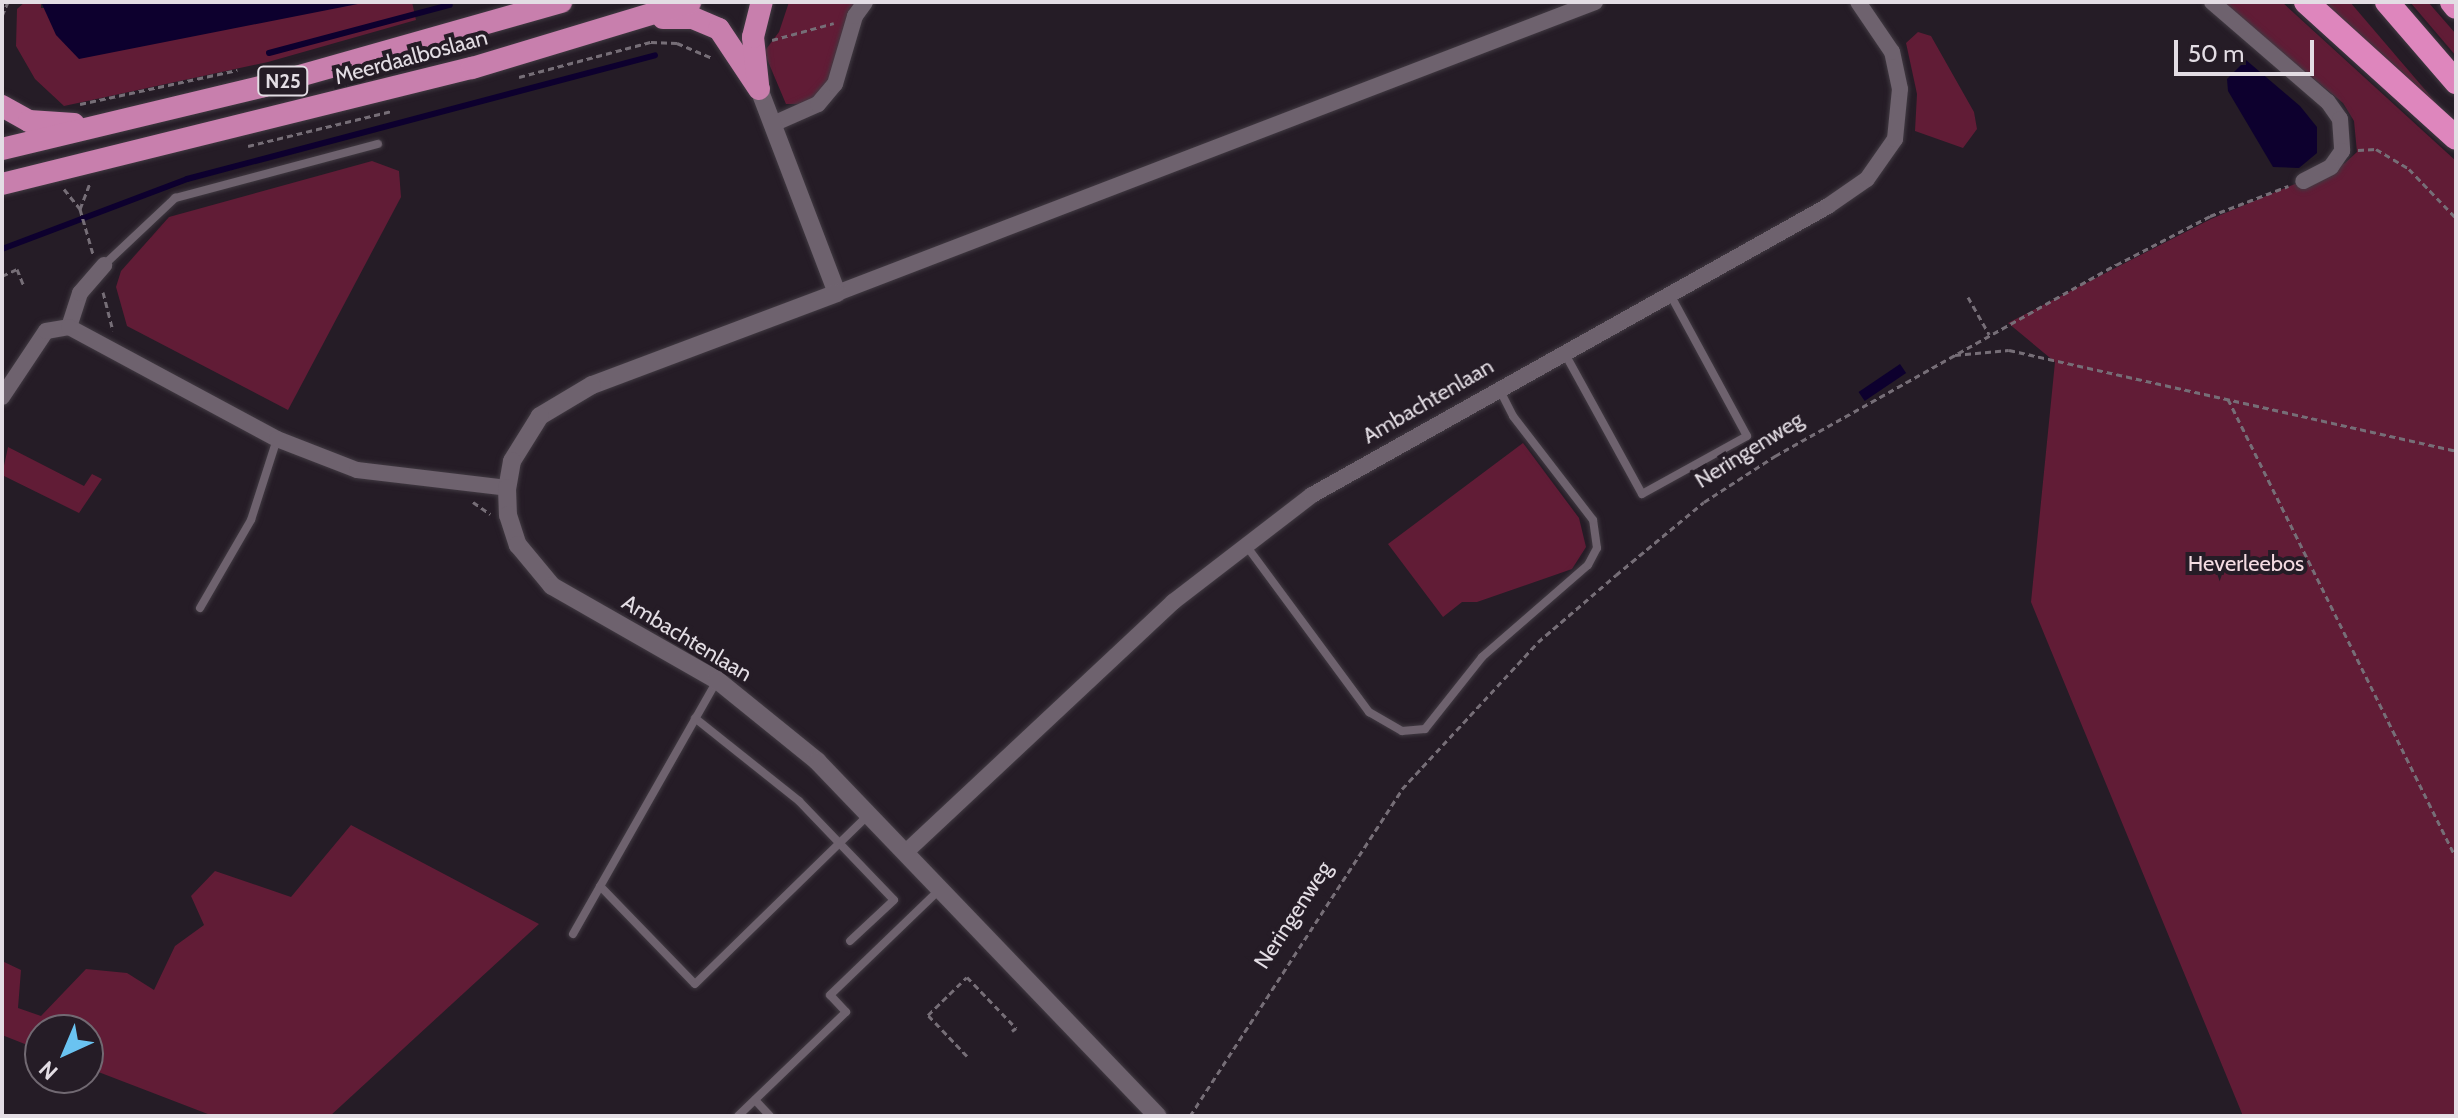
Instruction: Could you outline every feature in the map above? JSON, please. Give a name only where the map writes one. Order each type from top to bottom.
[{"type":"highway","name":"Meerdaalboslaan","points":[[2,149],[115,123],[561,2]]},
{"type":"highway","name":"Meerdaalboslaan","points":[[12,182],[249,127],[643,18],[690,2]]},
{"type":"highway","points":[[710,2],[719,29],[759,89]]},
{"type":"highway","points":[[759,89],[753,37],[762,2]]},
{"type":"highway","points":[[2306,2],[2456,138]]},
{"type":"highway","points":[[2387,2],[2456,82]]},
{"type":"highway","points":[[2452,2],[2456,7]]},
{"type":"highway","points":[[643,18],[693,18],[719,29]]},
{"type":"highway","points":[[2,106],[29,121],[53,125],[115,123]]},
{"type":"highway","points":[[2,196],[12,182]]},
{"type":"street","points":[[773,124],[818,104],[835,84],[854,19],[865,2]]},
{"type":"street","name":"Ambachtenlaan","points":[[1157,1116],[817,761],[717,680],[552,586],[518,545],[508,515],[507,488],[524,437],[540,416],[572,396],[1595,2]]},
{"type":"street","name":"Ambachtenlaan","points":[[906,852],[1173,602],[1312,495],[1828,206],[1867,179],[1895,139],[1900,89],[1892,52],[1858,2]]},
{"type":"street","points":[[2212,2],[2328,102],[2340,119],[2342,151],[2331,167],[2303,181]]},
{"type":"street","points":[[759,89],[837,293]]},
{"type":"street","points":[[69,327],[80,293],[104,265]]},
{"type":"street","points":[[2,397],[27,353],[46,331],[69,327],[277,439],[357,470],[507,488]]},
{"type":"lane","points":[[104,265],[175,198],[378,144]]},
{"type":"lane","points":[[1564,352],[1642,494],[1747,436],[1669,294]]},
{"type":"lane","points":[[1245,544],[1369,712],[1402,731],[1425,729],[1482,657],[1588,565],[1597,548],[1593,520],[1513,416],[1499,388]]},
{"type":"lane","points":[[200,608],[251,520],[277,439]]},
{"type":"lane","points":[[573,934],[717,680]]},
{"type":"lane","points":[[695,718],[750,759],[840,842],[894,900],[850,941]]},
{"type":"lane","points":[[600,886],[695,984],[869,814]]},
{"type":"lane","points":[[738,1116],[846,1012],[830,995],[941,889]]},
{"type":"lane","points":[[755,1100],[770,1116]]},
{"type":"path","points":[[2,16],[8,2]]},
{"type":"path","points":[[768,41],[854,19]]},
{"type":"path","points":[[513,79],[651,42],[677,43],[723,60]]},
{"type":"path","points":[[78,104],[243,68]]},
{"type":"path","points":[[285,138],[405,107]]},
{"type":"path","points":[[2342,151],[2376,149],[2409,169],[2456,218]]},
{"type":"path","name":"Neringenweg","points":[[1190,1116],[1402,789],[1538,642],[1704,502],[1989,334],[2210,216],[2303,181]]},
{"type":"path","points":[[80,209],[90,183]]},
{"type":"path","points":[[64,189],[80,209],[84,220]]},
{"type":"path","points":[[2,276],[17,269],[24,286]]},
{"type":"path","points":[[1968,297],[1989,334]]},
{"type":"path","points":[[1951,356],[2009,350],[2456,451]]},
{"type":"path","points":[[2228,399],[2456,858]]},
{"type":"path","points":[[463,498],[482,506],[495,519]]},
{"type":"path","points":[[967,1056],[928,1015],[967,977],[1016,1028],[1012,1031]]},
{"type":"green space","points":[[25,2],[41,2],[41,8],[412,2],[416,20],[268,62],[64,106],[35,79],[16,46],[17,9]]},
{"type":"green space","points":[[789,2],[865,2],[844,60],[818,104],[786,104],[764,52],[779,32]]},
{"type":"green space","name":"Heverleebos","points":[[2221,2],[2282,2],[2456,161],[2456,1116],[2243,1116],[2031,602],[2055,362],[2008,323],[2211,219],[2345,163],[2357,152],[2354,121],[2343,103]]},
{"type":"green space","points":[[2316,2],[2350,2],[2456,126]]},
{"type":"green space","points":[[2410,2],[2428,2],[2456,34],[2456,56]]},
{"type":"green space","points":[[1918,32],[1931,36],[1974,112],[1977,129],[1963,148],[1915,131],[1917,94],[1906,43]]},
{"type":"green space","points":[[372,161],[399,171],[401,197],[288,410],[127,326],[116,287],[121,271],[169,217]]},
{"type":"green space","points":[[1523,443],[1579,518],[1586,547],[1572,569],[1477,602],[1462,602],[1443,617],[1388,544]]},
{"type":"green space","points":[[8,447],[84,486],[92,474],[102,479],[79,513],[2,475]]},
{"type":"green space","points":[[351,825],[539,924],[330,1116],[213,1116],[104,1074],[104,1014],[43,1014],[86,969],[127,973],[154,990],[175,946],[204,925],[191,896],[215,871],[291,897]]},
{"type":"green space","points":[[2,961],[21,970],[18,1008],[35,1014],[24,1014],[24,1044],[2,1035]]},
{"type":"shaded area","points":[[41,2],[368,2],[79,59],[56,35]]},
{"type":"shaded area","points":[[2246,60],[2300,106],[2317,127],[2317,153],[2299,168],[2273,167],[2228,91],[2227,79]]},
{"type":"shaded area","points":[[1900,364],[1906,373],[1865,401],[1859,392]]},
{"type":"waterway","points":[[269,53],[450,5]]},
{"type":"waterway","points":[[2,249],[187,179],[655,55]]}]
